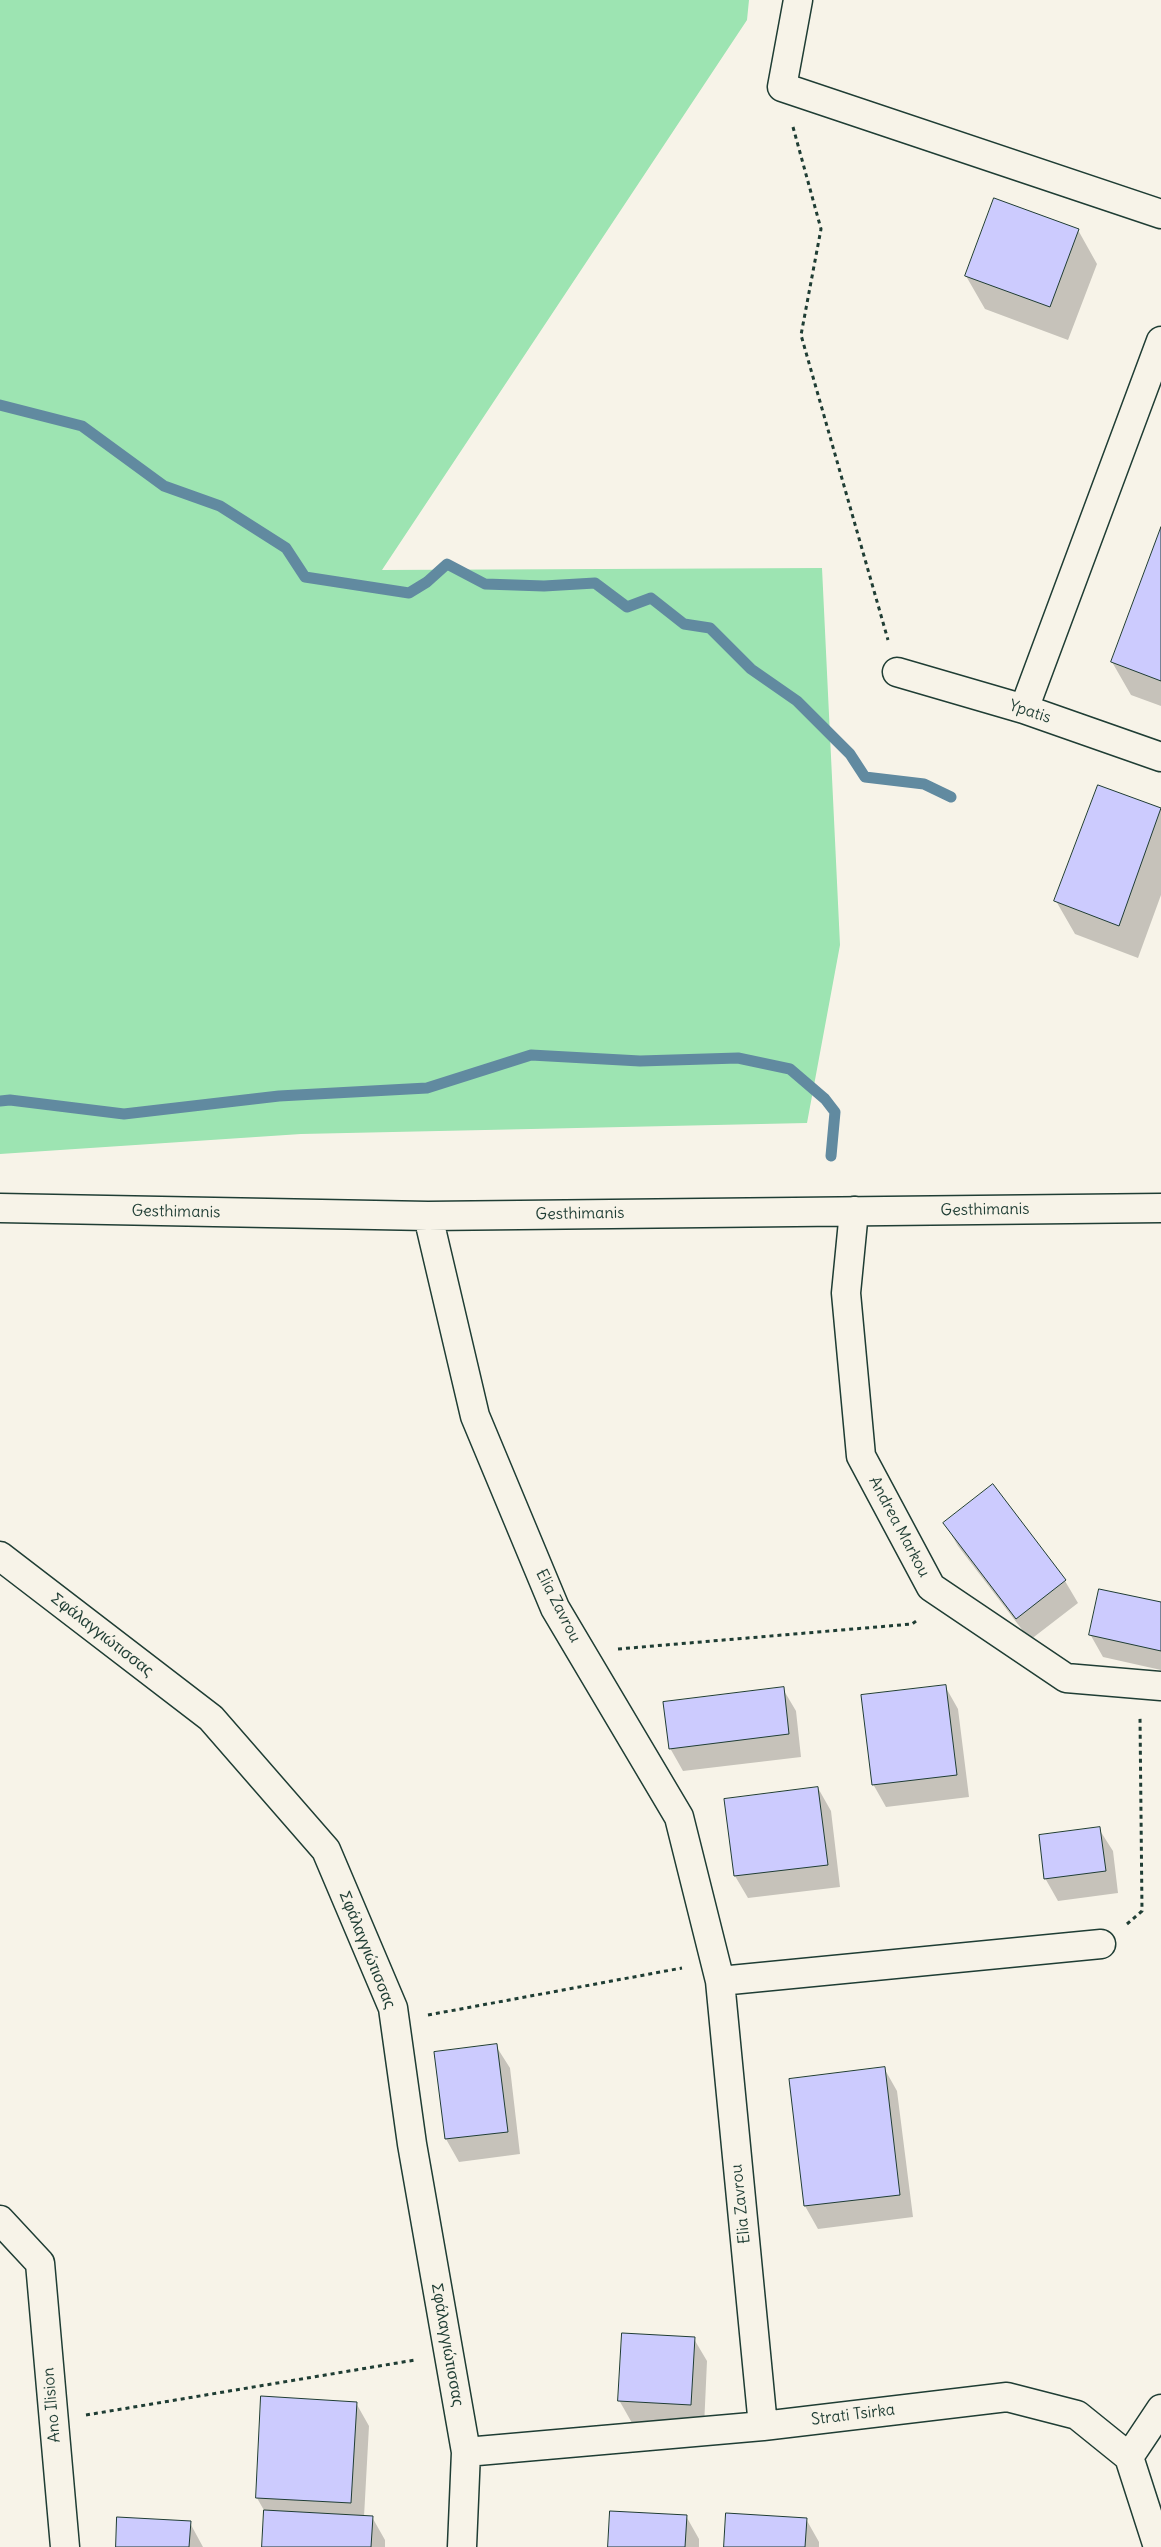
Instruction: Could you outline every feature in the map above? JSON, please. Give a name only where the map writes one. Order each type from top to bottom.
[{"type":"street","points":[[798,0],[782,87],[1161,214]]},
{"type":"street","points":[[1024,709],[1161,341]]},
{"type":"street","name":"Ypatis","points":[[897,672],[1024,709],[1161,757]]},
{"type":"street","name":"Gesthimanis","points":[[0,1208],[428,1216],[1161,1208]]},
{"type":"street","name":"Andrea Markou","points":[[854,1211],[846,1294],[861,1456],[931,1587],[1066,1678],[1150,1685]]},
{"type":"street","name":"Elia Zavrou","points":[[428,1216],[475,1416],[556,1608],[679,1817],[717,1972],[763,2426]]},
{"type":"street","name":"Σφάλαγγιώτισσας","points":[[0,1556],[211,1718],[326,1850],[393,2008],[412,2144],[466,2452],[462,2547]]},
{"type":"street","points":[[717,1972],[1101,1944]]},
{"type":"street","name":"Ano Ilision","points":[[0,2220],[40,2263],[64,2547]]},
{"type":"street","name":"Strati Tsirka","points":[[466,2452],[763,2426],[1007,2397],[1077,2415],[1128,2458]]},
{"type":"street","points":[[1158,2547],[1128,2458],[1161,2409]]},
{"type":"path","points":[[782,87],[821,229],[801,335],[897,672]]},
{"type":"path","points":[[582,1652],[912,1624],[948,1598]]},
{"type":"path","points":[[1101,1944],[1142,1911],[1150,1685]]},
{"type":"path","points":[[395,2021],[717,1972]]},
{"type":"path","points":[[54,2420],[448,2354]]},
{"type":"green space","points":[[0,0],[749,0],[747,20],[382,570],[822,568],[840,945],[807,1123],[301,1134],[0,1154]]},
{"type":"building","points":[[994,198],[1079,229],[1050,307],[965,276]]},
{"type":"building","points":[[1161,527],[1161,681],[1111,662]]},
{"type":"building","points":[[1098,785],[1161,808],[1119,926],[1054,901]]},
{"type":"building","points":[[993,1484],[1066,1580],[1016,1619],[943,1523]]},
{"type":"building","points":[[1099,1589],[1161,1602],[1161,1651],[1089,1635]]},
{"type":"building","points":[[946,1685],[957,1775],[872,1785],[861,1695]]},
{"type":"building","points":[[784,1687],[789,1734],[669,1749],[663,1702]]},
{"type":"building","points":[[818,1787],[828,1865],[734,1876],[724,1799]]},
{"type":"building","points":[[1100,1827],[1106,1871],[1044,1879],[1039,1835]]},
{"type":"building","points":[[497,2044],[508,2132],[445,2139],[434,2052]]},
{"type":"building","points":[[885,2067],[900,2195],[804,2206],[789,2079]]},
{"type":"building","points":[[622,2333],[695,2337],[691,2405],[618,2401]]},
{"type":"building","points":[[261,2396],[357,2402],[351,2503],[256,2498]]},
{"type":"building","points":[[264,2510],[373,2516],[371,2547],[262,2547]]},
{"type":"building","points":[[610,2511],[687,2515],[685,2547],[608,2547]]},
{"type":"building","points":[[726,2513],[807,2518],[805,2547],[724,2547]]},
{"type":"building","points":[[117,2517],[191,2521],[189,2547],[116,2547]]},
{"type":"waterway","points":[[0,405],[82,426],[164,486],[220,506],[286,548],[305,577],[409,593],[427,582],[447,564],[485,584],[544,586],[595,583],[627,607],[651,598],[684,624],[710,628],[751,669],[797,701],[850,754],[865,777],[924,784],[951,797]]},
{"type":"waterway","points":[[0,1101],[10,1100],[124,1114],[279,1096],[427,1088],[531,1055],[640,1061],[738,1058],[790,1069],[825,1099],[835,1112],[831,1156]]}]
